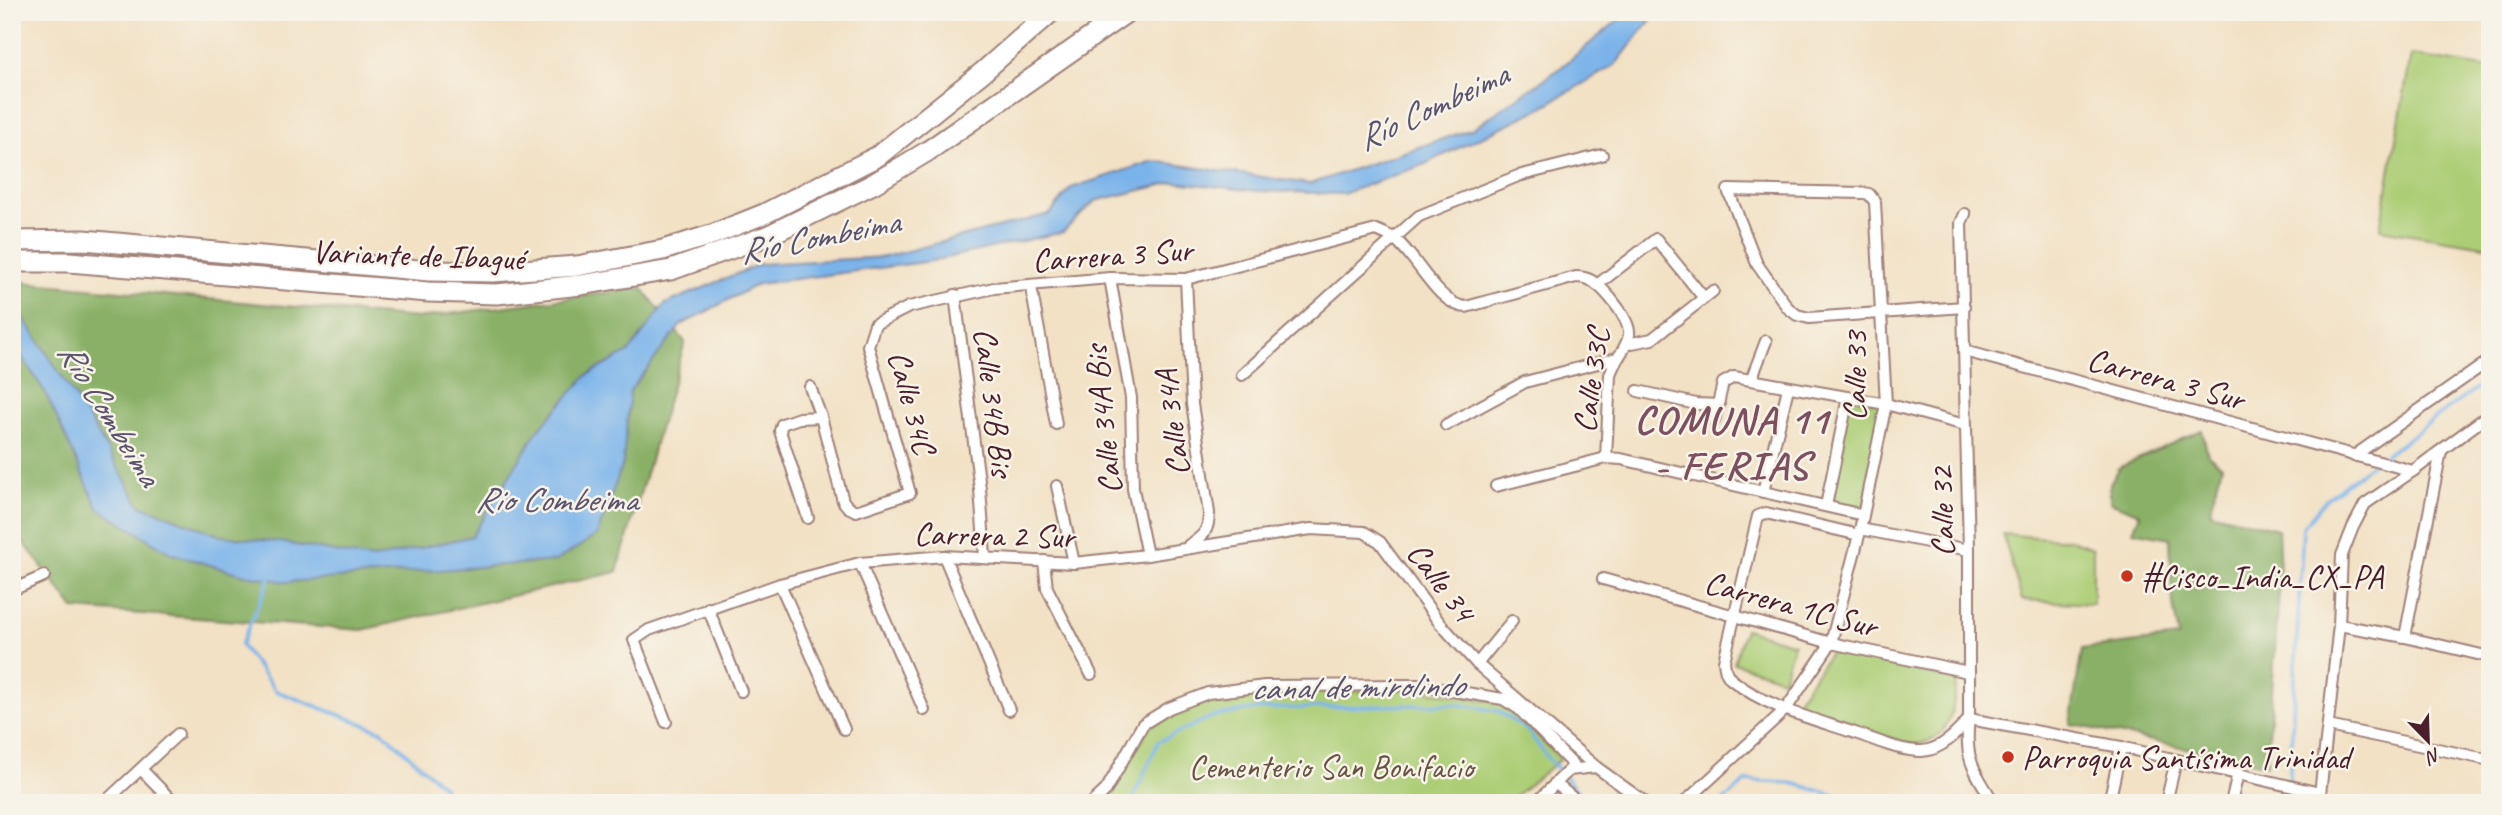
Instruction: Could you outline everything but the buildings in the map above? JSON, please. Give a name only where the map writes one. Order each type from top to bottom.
[{"type":"highway","name":"Variante de Ibagué","points":[[12,241],[84,240],[429,271],[494,272],[577,266],[663,250],[714,234],[821,186],[878,156],[984,71],[1051,12]]},
{"type":"highway","name":"Variante de Ibagué","points":[[12,262],[69,262],[428,292],[497,294],[581,285],[671,270],[732,250],[873,184],[928,151],[1127,12]]},
{"type":"street","points":[[1242,375],[1419,216],[1518,176],[1602,155]]},
{"type":"street","name":"Calle 33","points":[[1684,803],[1786,709],[1831,643],[1860,532],[1886,404],[1882,313],[1875,202],[1869,194],[1728,190],[1757,264],[1788,308],[1797,315],[1809,318],[1882,313]]},
{"type":"street","name":"Calle 32","points":[[1965,215],[1961,223],[1969,550],[1969,719],[1966,741],[1972,768],[1994,803]]},
{"type":"street","name":"Carrera 3 Sur","points":[[875,324],[909,307],[994,288],[1031,287],[1110,278],[1186,279],[1376,230],[1395,238]]},
{"type":"street","points":[[1395,238],[1433,285],[1452,303],[1466,307],[1566,279],[1584,277],[1594,283],[1656,239],[1709,295],[1653,339],[1627,344]]},
{"type":"street","name":"Calle 34A Bis","points":[[1110,278],[1131,398],[1133,489],[1147,555]]},
{"type":"street","name":"Calle 34A","points":[[1184,549],[1202,537],[1209,528],[1192,404],[1186,279]]},
{"type":"street","name":"Calle 33C","points":[[1594,283],[1626,318],[1629,332],[1627,344],[1610,375],[1606,458]]},
{"type":"street","points":[[1031,287],[1056,424]]},
{"type":"street","name":"Calle 34B Bis","points":[[955,295],[980,489],[985,557]]},
{"type":"street","points":[[1882,313],[1964,307]]},
{"type":"street","name":"Calle 34C","points":[[821,417],[843,501],[848,507],[856,511],[910,493],[868,346],[875,324]]},
{"type":"street","points":[[1751,380],[1766,341]]},
{"type":"street","name":"Carrera 3 Sur","points":[[1964,351],[2413,471]]},
{"type":"street","points":[[1446,425],[1525,382],[1617,358]]},
{"type":"street","points":[[2359,457],[2490,360]]},
{"type":"street","points":[[1714,421],[1723,383],[1734,377],[1886,404],[1965,425]]},
{"type":"street","points":[[808,518],[780,431],[782,424],[799,418],[821,417],[810,387]]},
{"type":"street","points":[[1763,492],[1788,388]]},
{"type":"street","points":[[1638,391],[1696,404],[1719,405]]},
{"type":"street","points":[[1826,506],[1848,397]]},
{"type":"street","points":[[1969,550],[1766,513],[1758,516],[1724,661],[1725,670],[1730,678],[1765,701],[1902,749],[1921,751],[1941,745],[1969,719],[2121,747],[2296,786],[2320,798],[2339,625],[2342,555],[2353,527],[2365,504],[2490,414]]},
{"type":"street","points":[[2405,637],[2441,451]]},
{"type":"street","points":[[1496,485],[1606,458],[1621,459],[1863,515]]},
{"type":"street","points":[[1057,486],[1074,563]]},
{"type":"street","name":"Carrera 2 Sur","points":[[666,722],[634,640],[649,630],[780,584],[860,563],[944,556],[1074,563],[1147,555],[1311,529],[1364,532]]},
{"type":"street","name":"Calle 34","points":[[1364,532],[1381,542],[1439,622],[1477,664],[1596,767],[1646,803]]},
{"type":"street","points":[[944,556],[1009,710]]},
{"type":"street","points":[[1044,561],[1048,592],[1091,674]]},
{"type":"street","points":[[860,563],[924,710]]},
{"type":"street","points":[[12,590],[44,576]]},
{"type":"street","name":"Carrera 1C Sur","points":[[1602,579],[1831,643],[1968,673]]},
{"type":"street","points":[[780,584],[844,729]]},
{"type":"street","points":[[708,608],[741,691]]},
{"type":"street","points":[[1477,664],[1512,621]]},
{"type":"street","points":[[2339,625],[2490,656]]},
{"type":"street","points":[[1092,803],[1106,790],[1143,724],[1170,708],[1208,693],[1265,686],[1417,685],[1503,699],[1519,709],[1573,769]]},
{"type":"street","points":[[2328,726],[2490,760]]},
{"type":"street","points":[[104,803],[178,734]]},
{"type":"street","points":[[2109,803],[2121,747]]},
{"type":"street","points":[[2166,803],[2176,760]]},
{"type":"street","points":[[1536,803],[1573,769],[1596,767]]},
{"type":"street","points":[[141,769],[174,803]]},
{"type":"street","points":[[2231,803],[2238,773]]},
{"type":"street","points":[[1557,781],[1579,803]]},
{"type":"green space","points":[[2411,55],[2490,68],[2490,247],[2380,229]]},
{"type":"green space","points":[[12,283],[418,318],[642,288],[685,342],[617,572],[362,630],[74,609],[12,527]]},
{"type":"green space","points":[[1848,397],[1886,404],[1863,515],[1826,506]]},
{"type":"green space","points":[[2202,430],[2208,455],[2222,466],[2210,512],[2278,529],[2280,577],[2267,765],[2070,724],[2082,649],[2179,637],[2173,605],[2170,538],[2133,531],[2140,514],[2110,502],[2110,484],[2120,467]]},
{"type":"green space","points":[[2003,534],[2071,540],[2093,548],[2093,604],[2022,600]]},
{"type":"green space","points":[[1745,629],[1794,644],[1783,679],[1734,663]]},
{"type":"green space","points":[[1832,650],[1957,681],[1954,704],[1943,731],[1926,742],[1913,745],[1793,707]]},
{"type":"green space","name":"Cementerio San Bonifacio","points":[[1417,689],[1502,703],[1515,712],[1561,759],[1506,803],[1102,803],[1114,792],[1149,727],[1209,698],[1249,694]]},
{"type":"water","name":"Rio Combeima","points":[[1628,12],[1657,12],[1615,65],[1535,111],[1425,164],[1343,194],[1257,191],[1175,182],[1095,201],[1063,232],[932,261],[758,284],[681,325],[630,391],[623,463],[597,535],[556,561],[287,582],[245,575],[172,554],[98,508],[45,392],[12,342],[12,307],[18,309],[85,412],[140,505],[221,536],[280,542],[373,559],[472,536],[538,430],[587,375],[629,352],[665,304],[760,264],[884,257],[1050,214],[1071,188],[1153,161],[1310,184],[1472,129],[1559,69]]},
{"type":"waterway","name":"canal de mirolindo","points":[[2379,460],[2490,378]]},
{"type":"waterway","name":"canal de mirolindo","points":[[2290,803],[2303,527],[2326,499],[2372,464]]},
{"type":"waterway","points":[[270,578],[241,645],[276,691],[382,731],[444,787],[440,803]]},
{"type":"waterway","name":"canal de mirolindo","points":[[1131,803],[1158,742],[1211,717],[1257,709],[1456,704],[1498,711],[1527,730],[1547,757],[1589,803]]},
{"type":"waterway","name":"canal de mirolindo","points":[[1720,803],[1747,781],[1792,783],[1862,803]]},
{"type":"place","name":"#Cisco_India_CX_PA","points":[[2127,576]]},
{"type":"place","name":"Parroquia Santísima Trinidad","points":[[2008,757]]},
{"type":"district","name":"COMUNA 11 - FERIAS","points":[[1732,442]]},
{"type":"water label","name":"Río Combeima","points":[[1432,106]]},
{"type":"water label","name":"Río Combeima","points":[[819,236]]},
{"type":"water label","name":"Río Combeima","points":[[110,413]]}]
